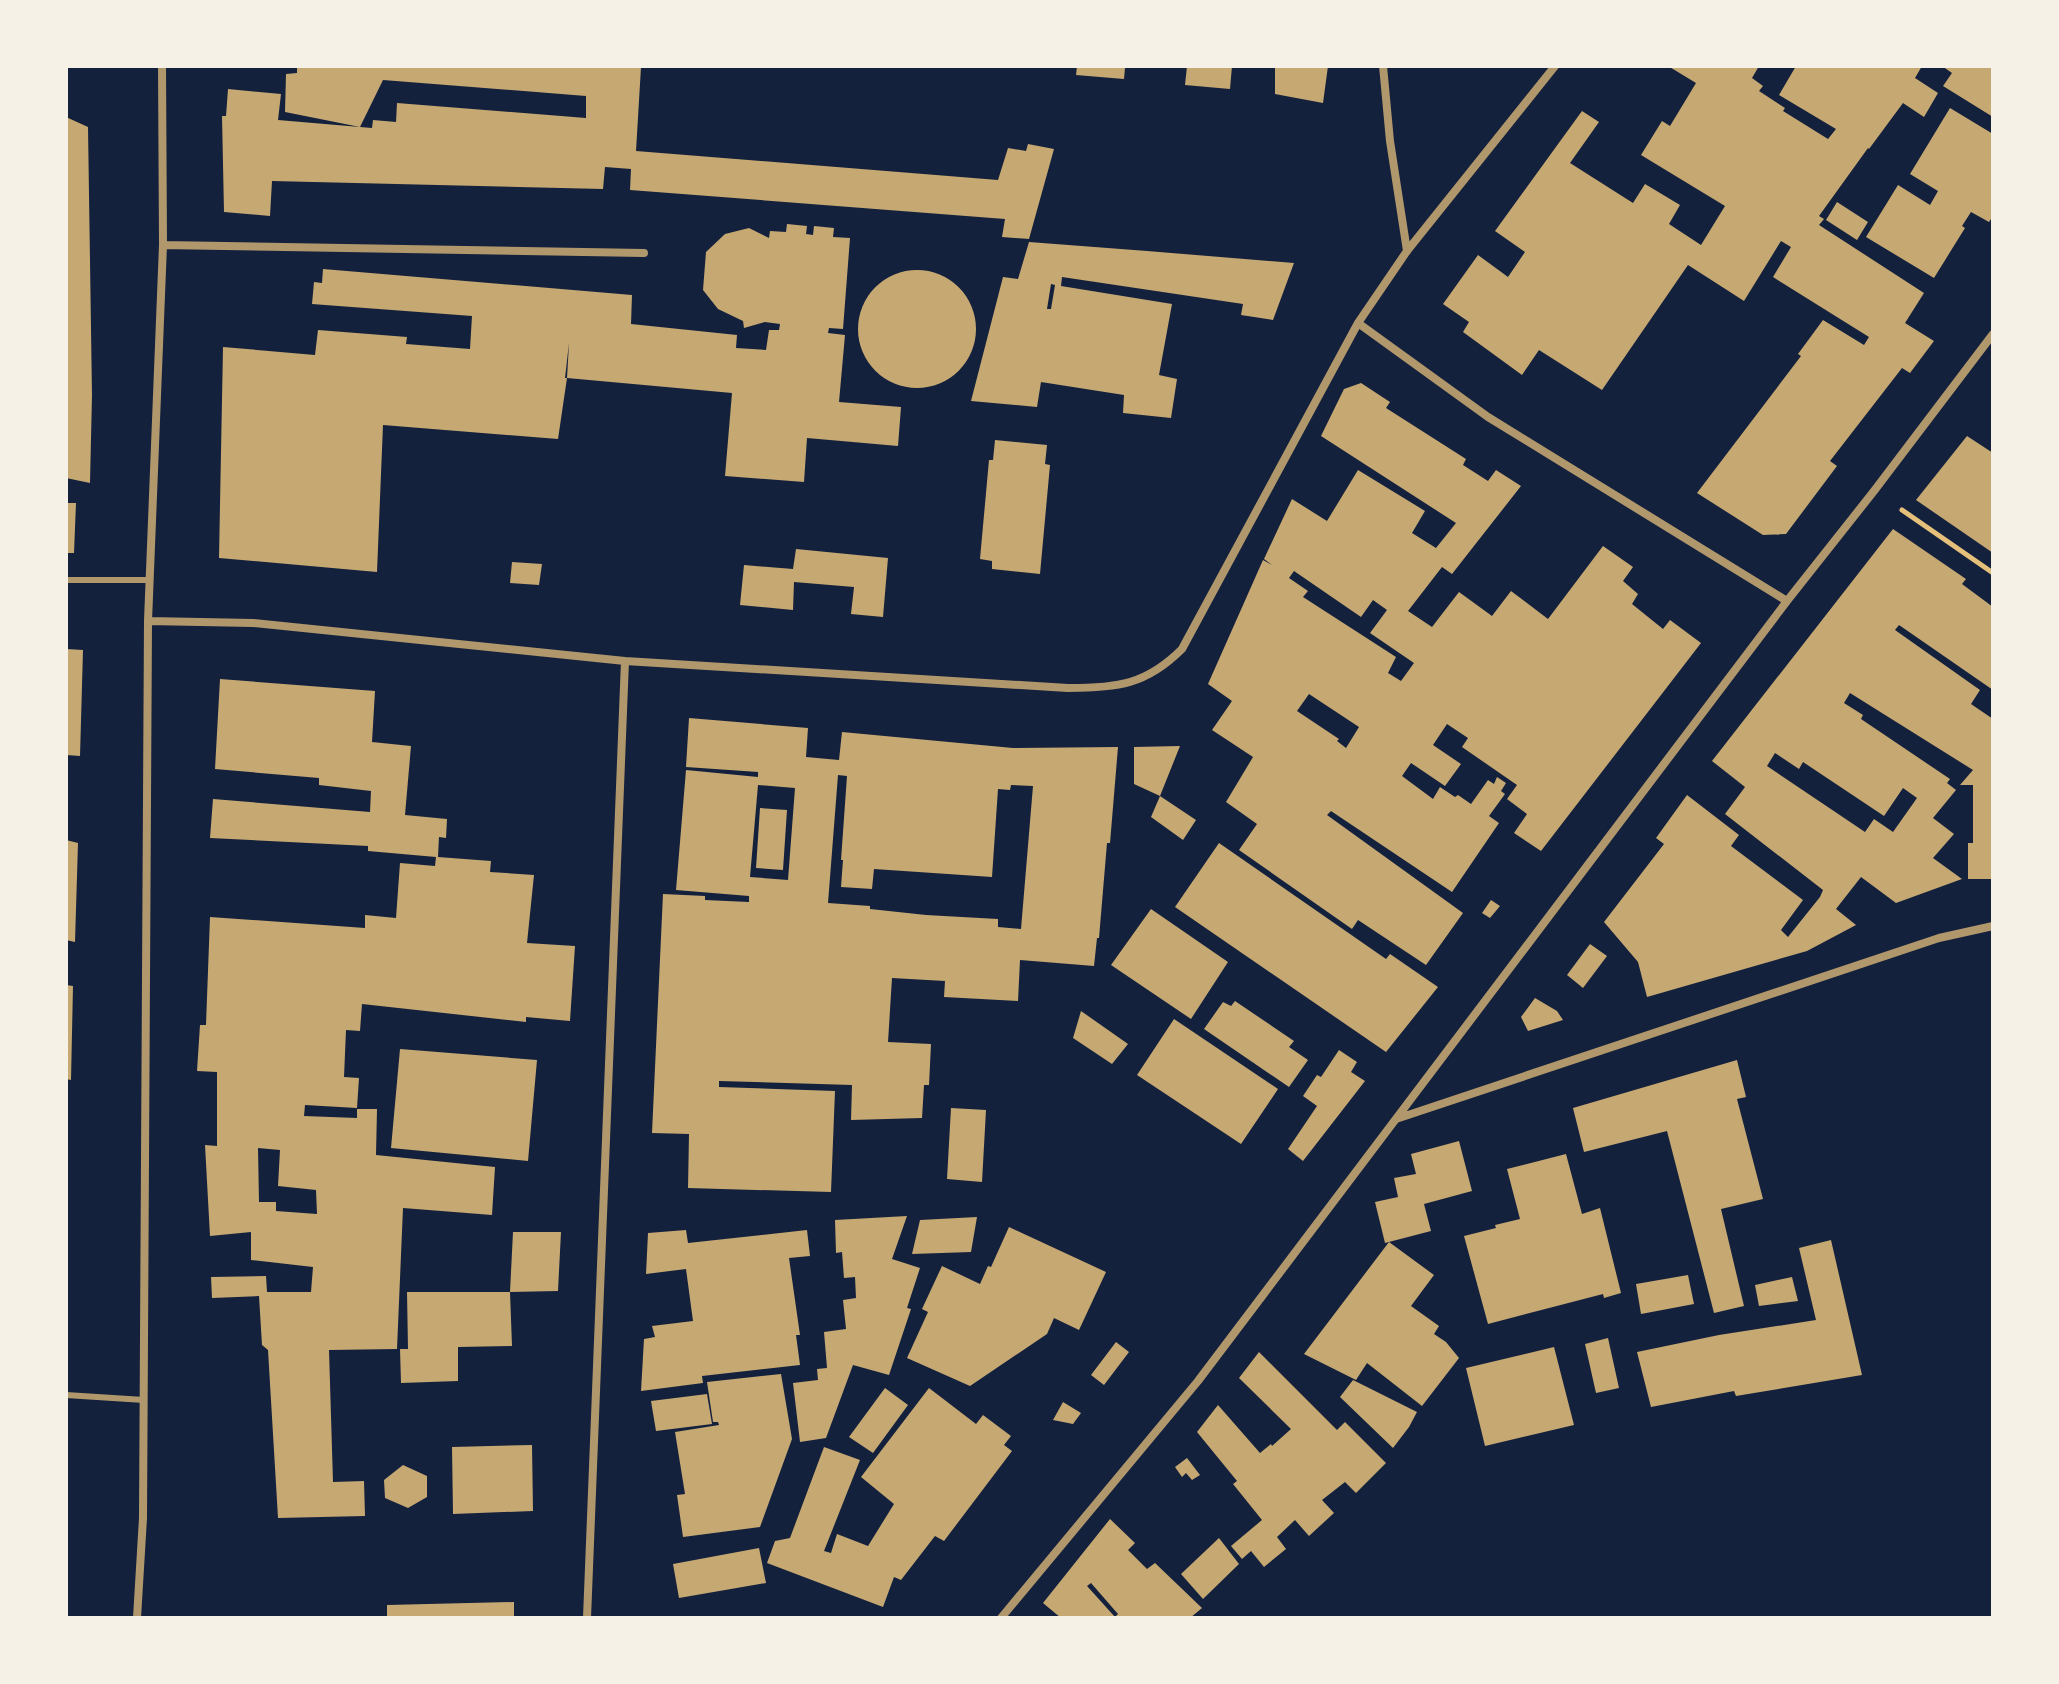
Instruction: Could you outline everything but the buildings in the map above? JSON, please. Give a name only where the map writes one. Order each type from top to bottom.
[{"type":"street","points":[[137,1618],[143,1518],[148,621],[163,245],[162,66]]},
{"type":"street","points":[[1383,66],[1390,141],[1407,251]]},
{"type":"street","points":[[148,621],[253,623],[625,661],[1068,688],[1107,688],[1147,677],[1166,665],[1182,649],[1358,323],[1407,251],[1555,66]]},
{"type":"street","points":[[163,245],[644,253]]},
{"type":"street","points":[[1358,323],[1488,417],[1787,601]]},
{"type":"street","points":[[1001,1618],[1198,1381],[1787,601],[1993,334]]},
{"type":"street","points":[[587,1618],[625,661]]},
{"type":"street","points":[[1396,1119],[1939,938],[1993,926]]},
{"type":"lane","points":[[66,580],[150,580]]},
{"type":"lane","points":[[66,1395],[144,1400]]},
{"type":"path","points":[[1874,491],[1993,573]]}]
